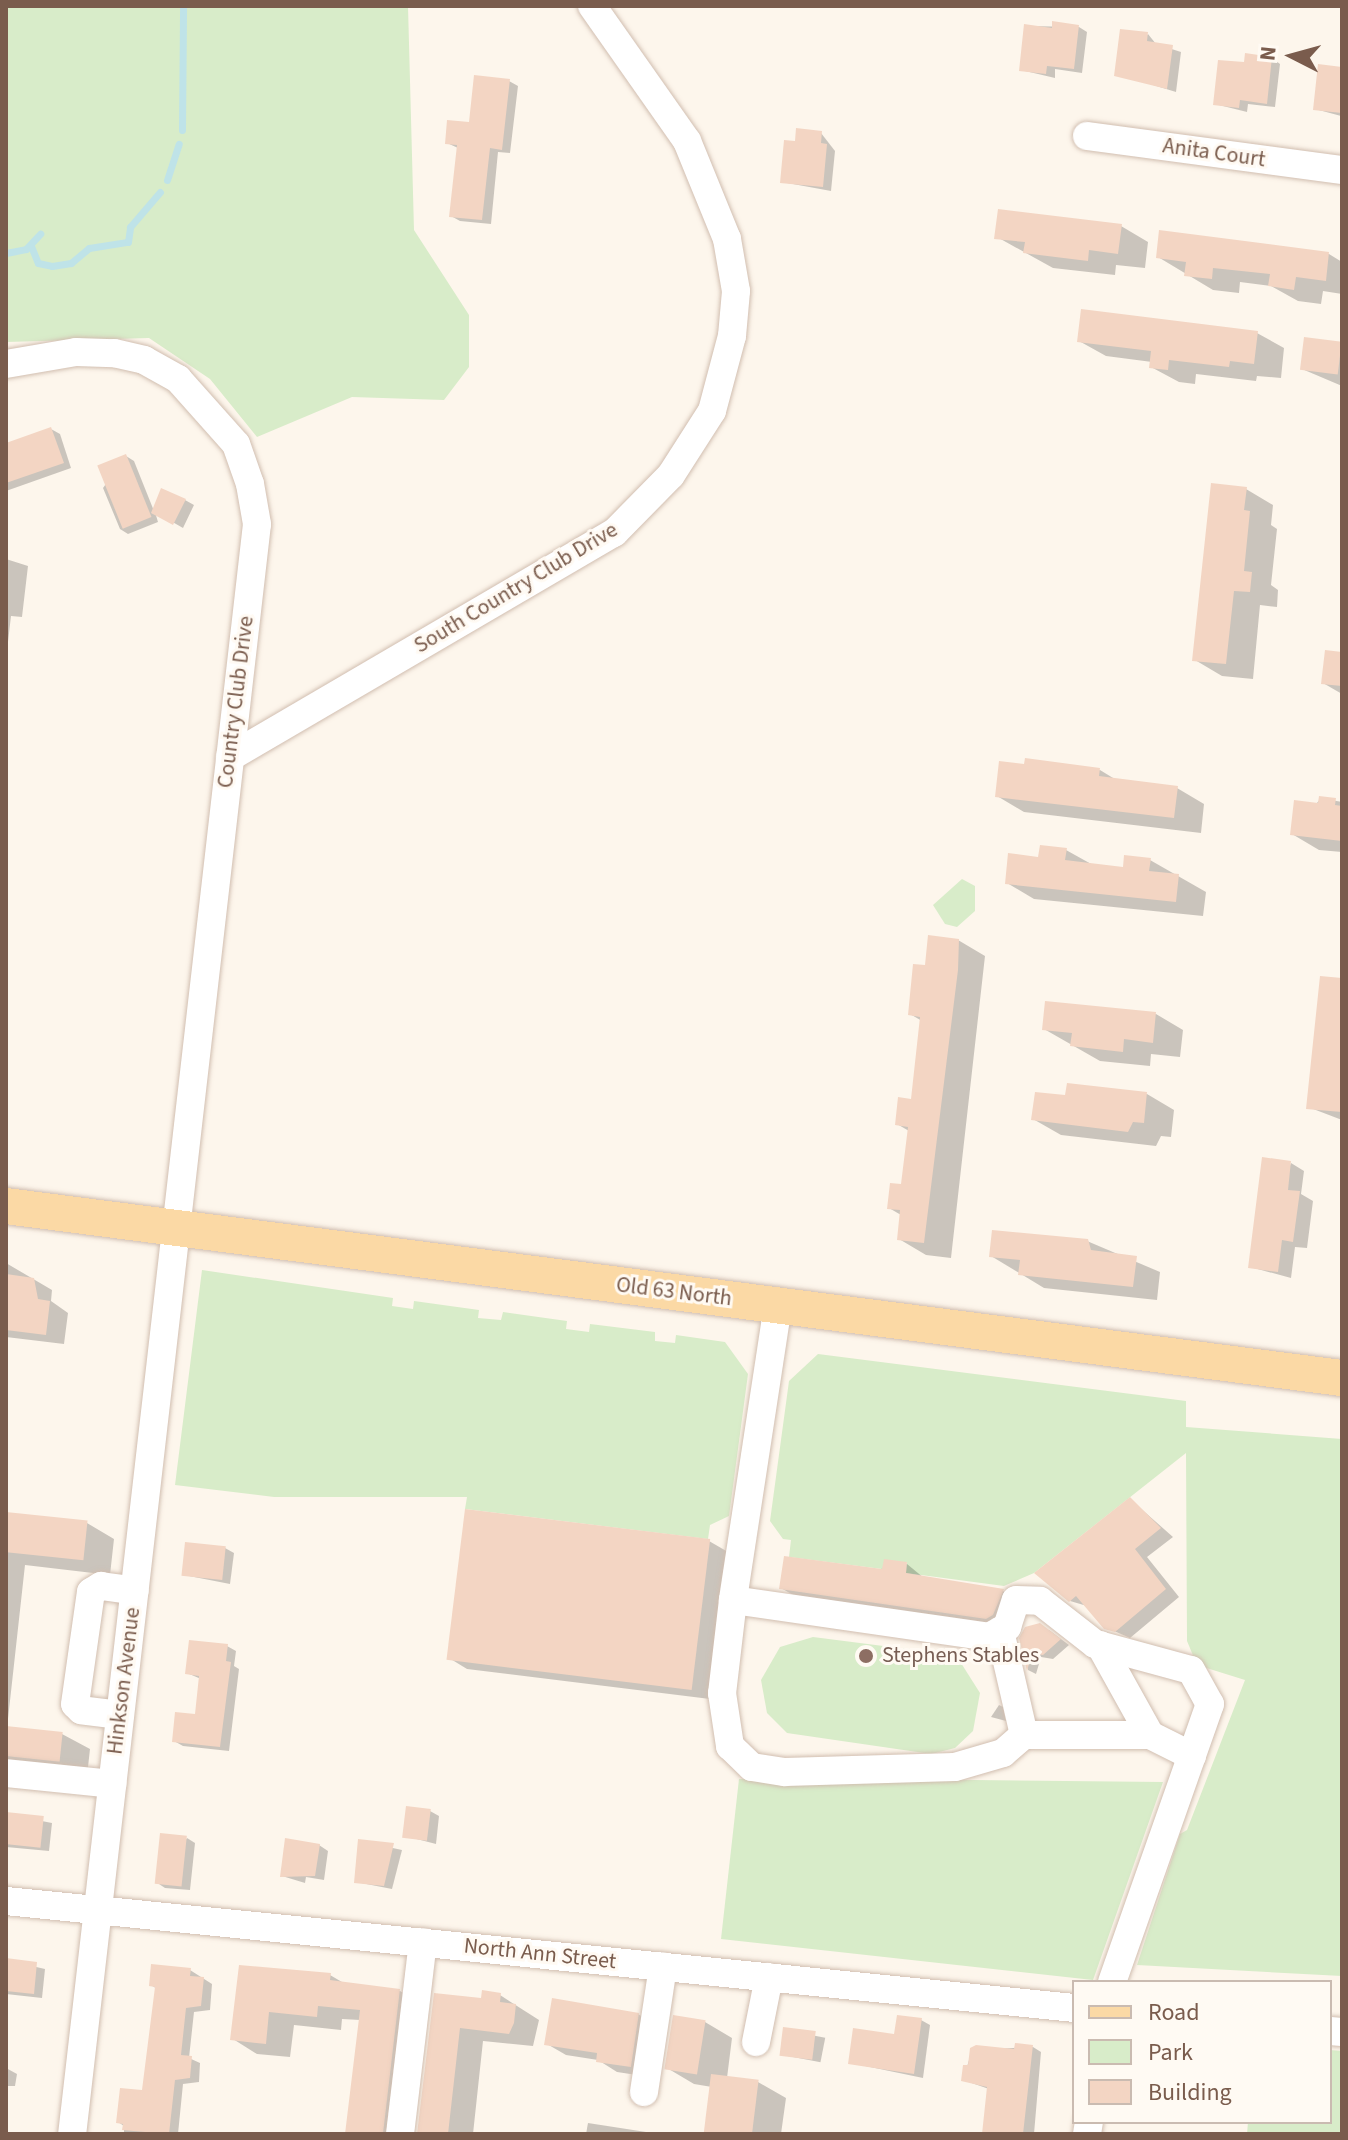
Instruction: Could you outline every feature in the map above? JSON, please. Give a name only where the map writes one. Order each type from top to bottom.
[{"type":"main road","name":"Old 63 North","points":[[6,1206],[1342,1378]]},
{"type":"street","name":"South Country Club Drive","points":[[230,757],[614,533],[671,475],[712,411],[732,336],[736,291],[727,239],[687,141],[592,6]]},
{"type":"street","name":"Anita Court","points":[[1087,136],[1342,170]]},
{"type":"street","name":"Country Club Drive","points":[[6,364],[76,352],[144,360],[178,379],[236,444],[250,484],[257,524],[176,1228]]},
{"type":"street","name":"Hinkson Avenue","points":[[72,2134],[176,1228]]},
{"type":"street","points":[[778,1305],[722,1693],[730,1746],[752,1767],[785,1772],[955,1767],[1003,1753],[1024,1735],[1150,1735],[1192,1756]]},
{"type":"street","points":[[120,1715],[81,1710],[75,1704],[91,1592],[101,1586],[135,1591]]},
{"type":"street","points":[[733,1600],[989,1637],[1007,1627],[1016,1600],[1040,1601],[1100,1645],[1191,1670],[1210,1704],[1113,1980]]},
{"type":"street","points":[[1000,1631],[1024,1735]]},
{"type":"street","points":[[1100,1645],[1150,1735]]},
{"type":"street","points":[[6,1773],[112,1784]]},
{"type":"street","name":"North Ann Street","points":[[6,1901],[1072,2008]]},
{"type":"street","points":[[400,2134],[423,1942]]},
{"type":"street","points":[[644,2092],[663,1966]]},
{"type":"street","points":[[756,2042],[769,1977]]},
{"type":"green space","points":[[6,6],[408,6],[414,230],[469,315],[469,367],[444,400],[352,397],[257,437],[210,379],[149,338],[6,342]]},
{"type":"green space","points":[[962,879],[975,886],[975,911],[957,927],[945,924],[933,905]]},
{"type":"green space","points":[[202,1270],[393,1298],[392,1306],[413,1309],[414,1301],[479,1310],[478,1318],[501,1320],[503,1312],[567,1321],[566,1329],[589,1332],[590,1324],[655,1332],[655,1341],[675,1343],[676,1335],[725,1342],[748,1374],[729,1516],[710,1525],[708,1539],[465,1509],[467,1497],[274,1497],[175,1485]]},
{"type":"green space","points":[[818,1354],[1186,1401],[1186,1427],[1342,1439],[1342,1976],[1137,1965],[1180,1834],[1187,1830],[1245,1680],[1197,1665],[1187,1641],[1186,1453],[1034,1573],[1004,1586],[906,1573],[907,1562],[882,1569],[789,1557],[791,1540],[783,1539],[770,1521],[789,1381]]},
{"type":"green space","points":[[813,1637],[938,1653],[961,1663],[980,1693],[973,1731],[955,1748],[931,1754],[787,1733],[767,1713],[761,1680],[780,1647]]},
{"type":"green space","points":[[739,1779],[1163,1782],[1093,1980],[721,1939]]},
{"type":"green space","points":[[1332,2050],[1342,2051],[1342,2134],[1247,2134],[1248,2124],[1332,2124]]},
{"type":"building","points":[[1052,21],[1079,25],[1074,69],[1047,66],[1046,74],[1019,71],[1024,24],[1052,28]]},
{"type":"building","points":[[1120,29],[1148,32],[1147,41],[1173,45],[1167,89],[1114,76]]},
{"type":"building","points":[[1245,53],[1272,57],[1267,104],[1240,100],[1239,108],[1213,105],[1218,60],[1244,62]]},
{"type":"building","points":[[1318,64],[1342,67],[1342,113],[1313,110]]},
{"type":"building","points":[[474,75],[510,79],[502,150],[490,148],[482,220],[449,217],[457,145],[445,144],[447,120],[469,122]]},
{"type":"building","points":[[796,128],[822,131],[821,143],[827,144],[823,187],[780,183],[784,140],[795,141]]},
{"type":"building","points":[[998,209],[1122,224],[1118,254],[1089,250],[1088,261],[1023,253],[1025,242],[994,239]]},
{"type":"building","points":[[1159,230],[1329,252],[1326,281],[1296,277],[1294,290],[1268,286],[1270,274],[1213,268],[1212,279],[1184,276],[1186,262],[1156,258]]},
{"type":"building","points":[[1081,309],[1258,331],[1254,364],[1230,361],[1229,367],[1169,360],[1168,370],[1149,368],[1151,351],[1077,342]]},
{"type":"building","points":[[1304,337],[1342,342],[1338,374],[1300,370]]},
{"type":"building","points":[[51,427],[64,463],[6,483],[6,443]]},
{"type":"building","points":[[126,454],[151,517],[123,529],[97,466]]},
{"type":"building","points":[[1211,483],[1247,487],[1244,510],[1250,511],[1244,571],[1252,572],[1250,592],[1234,591],[1226,664],[1192,661]]},
{"type":"building","points":[[161,488],[186,499],[173,525],[151,513]]},
{"type":"building","points":[[1325,650],[1342,652],[1342,686],[1321,684]]},
{"type":"building","points":[[1025,758],[1100,768],[1099,776],[1178,786],[1174,818],[995,797],[999,761],[1024,764]]},
{"type":"building","points":[[1319,796],[1336,798],[1335,805],[1342,806],[1342,841],[1290,835],[1294,800],[1318,803]]},
{"type":"building","points":[[1040,845],[1067,848],[1065,860],[1123,867],[1124,855],[1151,858],[1149,871],[1179,874],[1176,902],[1005,884],[1008,853],[1038,857]]},
{"type":"building","points":[[928,935],[959,939],[958,970],[924,1243],[897,1240],[900,1210],[887,1209],[890,1183],[901,1184],[908,1127],[895,1125],[898,1097],[911,1099],[920,1017],[908,1015],[913,964],[925,965]]},
{"type":"building","points":[[1320,976],[1342,978],[1342,1112],[1306,1109]]},
{"type":"building","points":[[1045,1001],[1156,1012],[1153,1043],[1124,1039],[1123,1052],[1070,1046],[1072,1033],[1042,1030]]},
{"type":"building","points":[[1067,1083],[1147,1092],[1144,1123],[1133,1122],[1128,1132],[1031,1120],[1035,1092],[1065,1095]]},
{"type":"building","points":[[1262,1157],[1291,1161],[1288,1190],[1300,1191],[1293,1242],[1282,1240],[1278,1272],[1248,1268]]},
{"type":"building","points":[[992,1230],[1088,1239],[1091,1250],[1137,1256],[1133,1287],[1018,1275],[1020,1260],[989,1257]]},
{"type":"building","points":[[6,1274],[34,1278],[38,1299],[50,1301],[46,1335],[6,1330]]},
{"type":"building","points":[[1130,1497],[1161,1528],[1135,1549],[1166,1589],[1115,1632],[1104,1629],[1076,1596],[1069,1602],[1034,1573]]},
{"type":"building","points":[[465,1509],[710,1539],[692,1690],[446,1660]]},
{"type":"building","points":[[6,1512],[88,1521],[83,1560],[6,1552]]},
{"type":"building","points":[[185,1542],[226,1546],[222,1580],[181,1576]]},
{"type":"building","points":[[784,1556],[882,1569],[884,1559],[907,1562],[906,1573],[1004,1589],[993,1615],[986,1619],[779,1589]]},
{"type":"building","points":[[1040,1623],[1061,1639],[1043,1655],[1032,1653],[1027,1671],[1019,1638],[1025,1627]]},
{"type":"building","points":[[189,1640],[228,1644],[226,1661],[231,1662],[220,1747],[172,1742],[175,1712],[195,1714],[199,1676],[185,1674]]},
{"type":"building","points":[[6,1726],[63,1732],[60,1762],[6,1756]]},
{"type":"building","points":[[406,1806],[431,1809],[427,1841],[402,1838]]},
{"type":"building","points":[[6,1812],[44,1816],[40,1848],[6,1844]]},
{"type":"building","points":[[160,1833],[187,1836],[182,1887],[155,1884]]},
{"type":"building","points":[[285,1838],[320,1844],[315,1876],[280,1877]]},
{"type":"building","points":[[358,1839],[394,1843],[384,1886],[354,1883]]},
{"type":"building","points":[[6,1958],[37,1962],[34,1994],[6,1991]]},
{"type":"building","points":[[151,1964],[191,1968],[190,1976],[204,1977],[201,2006],[186,2008],[181,2055],[192,2056],[190,2078],[175,2080],[169,2134],[122,2130],[123,2124],[116,2123],[120,2088],[142,2090],[155,1987],[149,1986]]},
{"type":"building","points":[[239,1965],[331,1973],[330,1980],[400,1989],[383,2134],[345,2134],[360,2010],[318,2006],[317,2017],[269,2012],[266,2044],[230,2040]]},
{"type":"building","points":[[482,1990],[501,1993],[500,2002],[516,2004],[514,2023],[509,2034],[460,2028],[448,2134],[417,2134],[434,1993],[481,1998]]},
{"type":"building","points":[[552,1998],[639,2013],[631,2067],[596,2062],[597,2053],[544,2045]]},
{"type":"building","points":[[673,2015],[706,2020],[697,2074],[664,2069]]},
{"type":"building","points":[[897,2015],[922,2018],[914,2074],[848,2064],[853,2028],[894,2034]]},
{"type":"building","points":[[783,2027],[816,2031],[812,2060],[779,2056]]},
{"type":"building","points":[[1015,2043],[1033,2045],[1023,2134],[982,2134],[987,2087],[961,2081],[963,2065],[968,2065],[970,2048],[976,2045],[1014,2049]]},
{"type":"building","points":[[711,2074],[759,2080],[752,2134],[704,2134]]},
{"type":"waterway","points":[[182,130],[183,6]]},
{"type":"waterway","points":[[167,180],[179,144]]},
{"type":"waterway","points":[[31,246],[38,263],[52,266],[71,263],[89,248],[128,242],[130,227],[160,192]]},
{"type":"waterway","points":[[6,253],[26,249],[40,234]]},
{"type":"place","name":"Stephens Stables","points":[[866,1656]]}]
